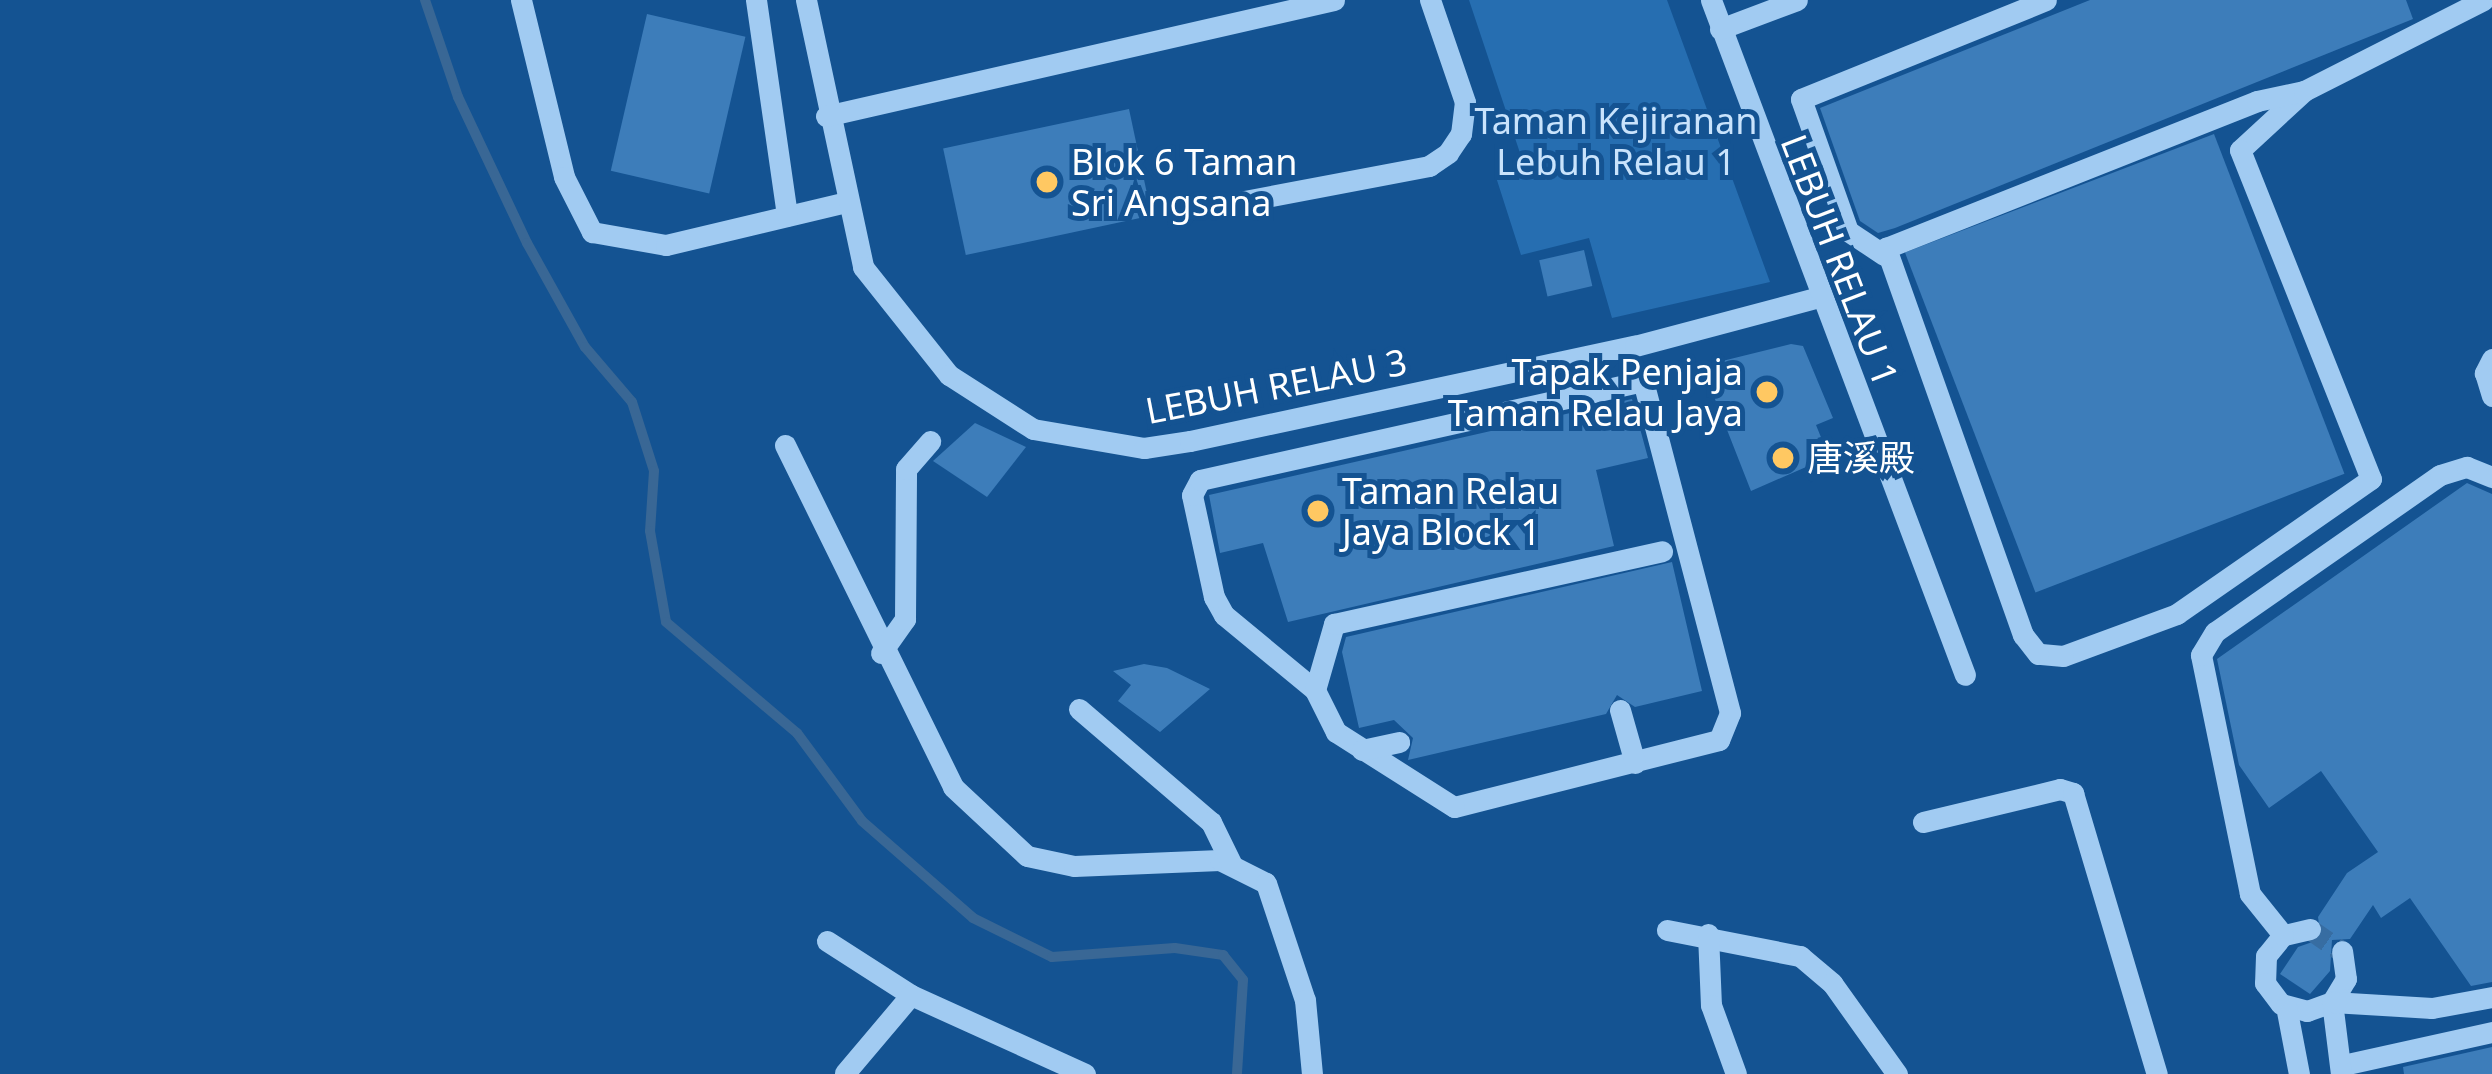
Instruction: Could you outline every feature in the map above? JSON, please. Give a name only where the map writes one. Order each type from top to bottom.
[{"type":"street","points":[[521,0],[564,177],[592,232],[666,244],[846,202]]},
{"type":"street","points":[[756,0],[787,216]]},
{"type":"street","name":"LEBUH RELAU 3","points":[[806,0],[826,116],[863,267],[916,339],[974,398],[1033,430],[1144,448],[1635,346],[1819,297]]},
{"type":"street","points":[[826,116],[1334,0]]},
{"type":"street","points":[[1222,205],[1429,166],[1461,134],[1465,102],[1430,0]]},
{"type":"street","name":"LEBUH RELAU 1","points":[[1711,0],[1965,675]]},
{"type":"street","points":[[1720,29],[1797,0]]},
{"type":"street","points":[[2046,0],[1801,99],[1848,231],[1883,255],[2030,646],[2063,656],[2162,622],[2371,478],[2240,150],[2304,91]]},
{"type":"street","points":[[1883,255],[1894,240],[2257,101],[2304,91],[2477,2]]},
{"type":"street","points":[[1635,346],[1730,728],[1719,740],[1454,807],[1336,732],[1315,690],[1224,615],[1192,495],[1200,480],[1643,381]]},
{"type":"street","points":[[2492,359],[2485,373],[2492,396]]},
{"type":"street","points":[[881,653],[905,619],[906,469],[930,441]]},
{"type":"street","points":[[785,445],[881,653],[953,787],[1027,856],[1074,866],[1232,865],[1266,883],[1280,913],[1305,1000],[1312,1074]]},
{"type":"street","points":[[2283,935],[2250,894],[2201,655],[2215,632],[2440,475],[2467,466],[2492,476]]},
{"type":"street","points":[[1315,690],[1334,624],[1663,557],[1678,514]]},
{"type":"street","points":[[1079,709],[1211,822],[1232,865]]},
{"type":"street","points":[[1620,710],[1635,763]]},
{"type":"street","points":[[1361,749],[1399,742]]},
{"type":"street","points":[[1923,822],[2060,789],[2073,793],[2156,1074]]},
{"type":"street","points":[[2310,929],[2283,935],[2264,970],[2272,995],[2286,1006],[2307,1011],[2332,1002],[2432,1008],[2492,997]]},
{"type":"street","points":[[1666,930],[1784,948],[1816,966],[1897,1074]]},
{"type":"street","points":[[1708,934],[1712,1005],[1736,1074]]},
{"type":"street","points":[[827,940],[911,995],[1085,1074]]},
{"type":"street","points":[[2342,952],[2346,979],[2332,1002],[2342,1069],[2492,1032]]},
{"type":"street","points":[[844,1073],[911,995]]},
{"type":"street","points":[[2286,1006],[2299,1074]]},
{"type":"green space","name":"Taman Kejiranan Lebuh Relau 1","points":[[1469,0],[1667,0],[1770,282],[1612,318],[1589,238],[1521,255],[1495,174],[1524,165]]},
{"type":"building","points":[[2090,0],[2406,0],[2413,19],[1895,228],[1878,233],[1860,221],[1820,108]]},
{"type":"building","points":[[647,14],[745,37],[709,194],[611,171]]},
{"type":"building","name":"Blok 6 Taman Sri Angsana","points":[[1129,109],[1152,216],[966,255],[943,149]]},
{"type":"building","points":[[2214,134],[2344,474],[2035,592],[1905,253]]},
{"type":"building","points":[[1584,250],[1592,286],[1548,296],[1539,260]]},
{"type":"building","name":"Tapak Penjaja Taman Relau Jaya","points":[[1791,344],[1803,346],[1833,418],[1816,425],[1829,457],[1751,491],[1702,366]]},
{"type":"building","name":"Taman Relau Jaya Block 1","points":[[1632,399],[1648,458],[1596,470],[1614,546],[1288,622],[1263,543],[1220,553],[1209,495]]},
{"type":"building","points":[[975,423],[1026,447],[987,497],[933,461]]},
{"type":"building","points":[[2467,483],[2492,494],[2492,982],[2471,986],[2410,898],[2381,918],[2373,905],[2350,939],[2332,940],[2330,971],[2310,994],[2280,974],[2298,947],[2321,939],[2318,917],[2347,873],[2378,852],[2321,771],[2269,808],[2239,765],[2217,659]]},
{"type":"building","points":[[1672,562],[1702,691],[1635,707],[1617,695],[1606,714],[1408,760],[1413,738],[1394,720],[1359,728],[1342,652],[1346,637]]},
{"type":"building","points":[[1144,664],[1167,668],[1210,689],[1160,732],[1118,701],[1131,685],[1113,671]]},
{"type":"building","points":[[2492,1047],[2492,1074],[2404,1074],[2403,1067]]},
{"type":"waterway","points":[[425,0],[458,97],[527,243],[585,347],[632,402],[654,471],[650,531],[666,622],[797,733],[862,821],[973,918],[1052,957],[1175,948],[1223,955],[1243,980],[1237,1074]]},
{"type":"tunnel","points":[[2310,929],[2342,951]]},
{"type":"place","name":"Blok 6 Taman Sri Angsana","points":[[1047,182]]},
{"type":"place","name":"Tapak Penjaja Taman Relau Jaya","points":[[1767,392]]},
{"type":"place","name":"唐溪殿","points":[[1783,458]]},
{"type":"place","name":"Taman Relau Jaya Block 1","points":[[1318,511]]}]
